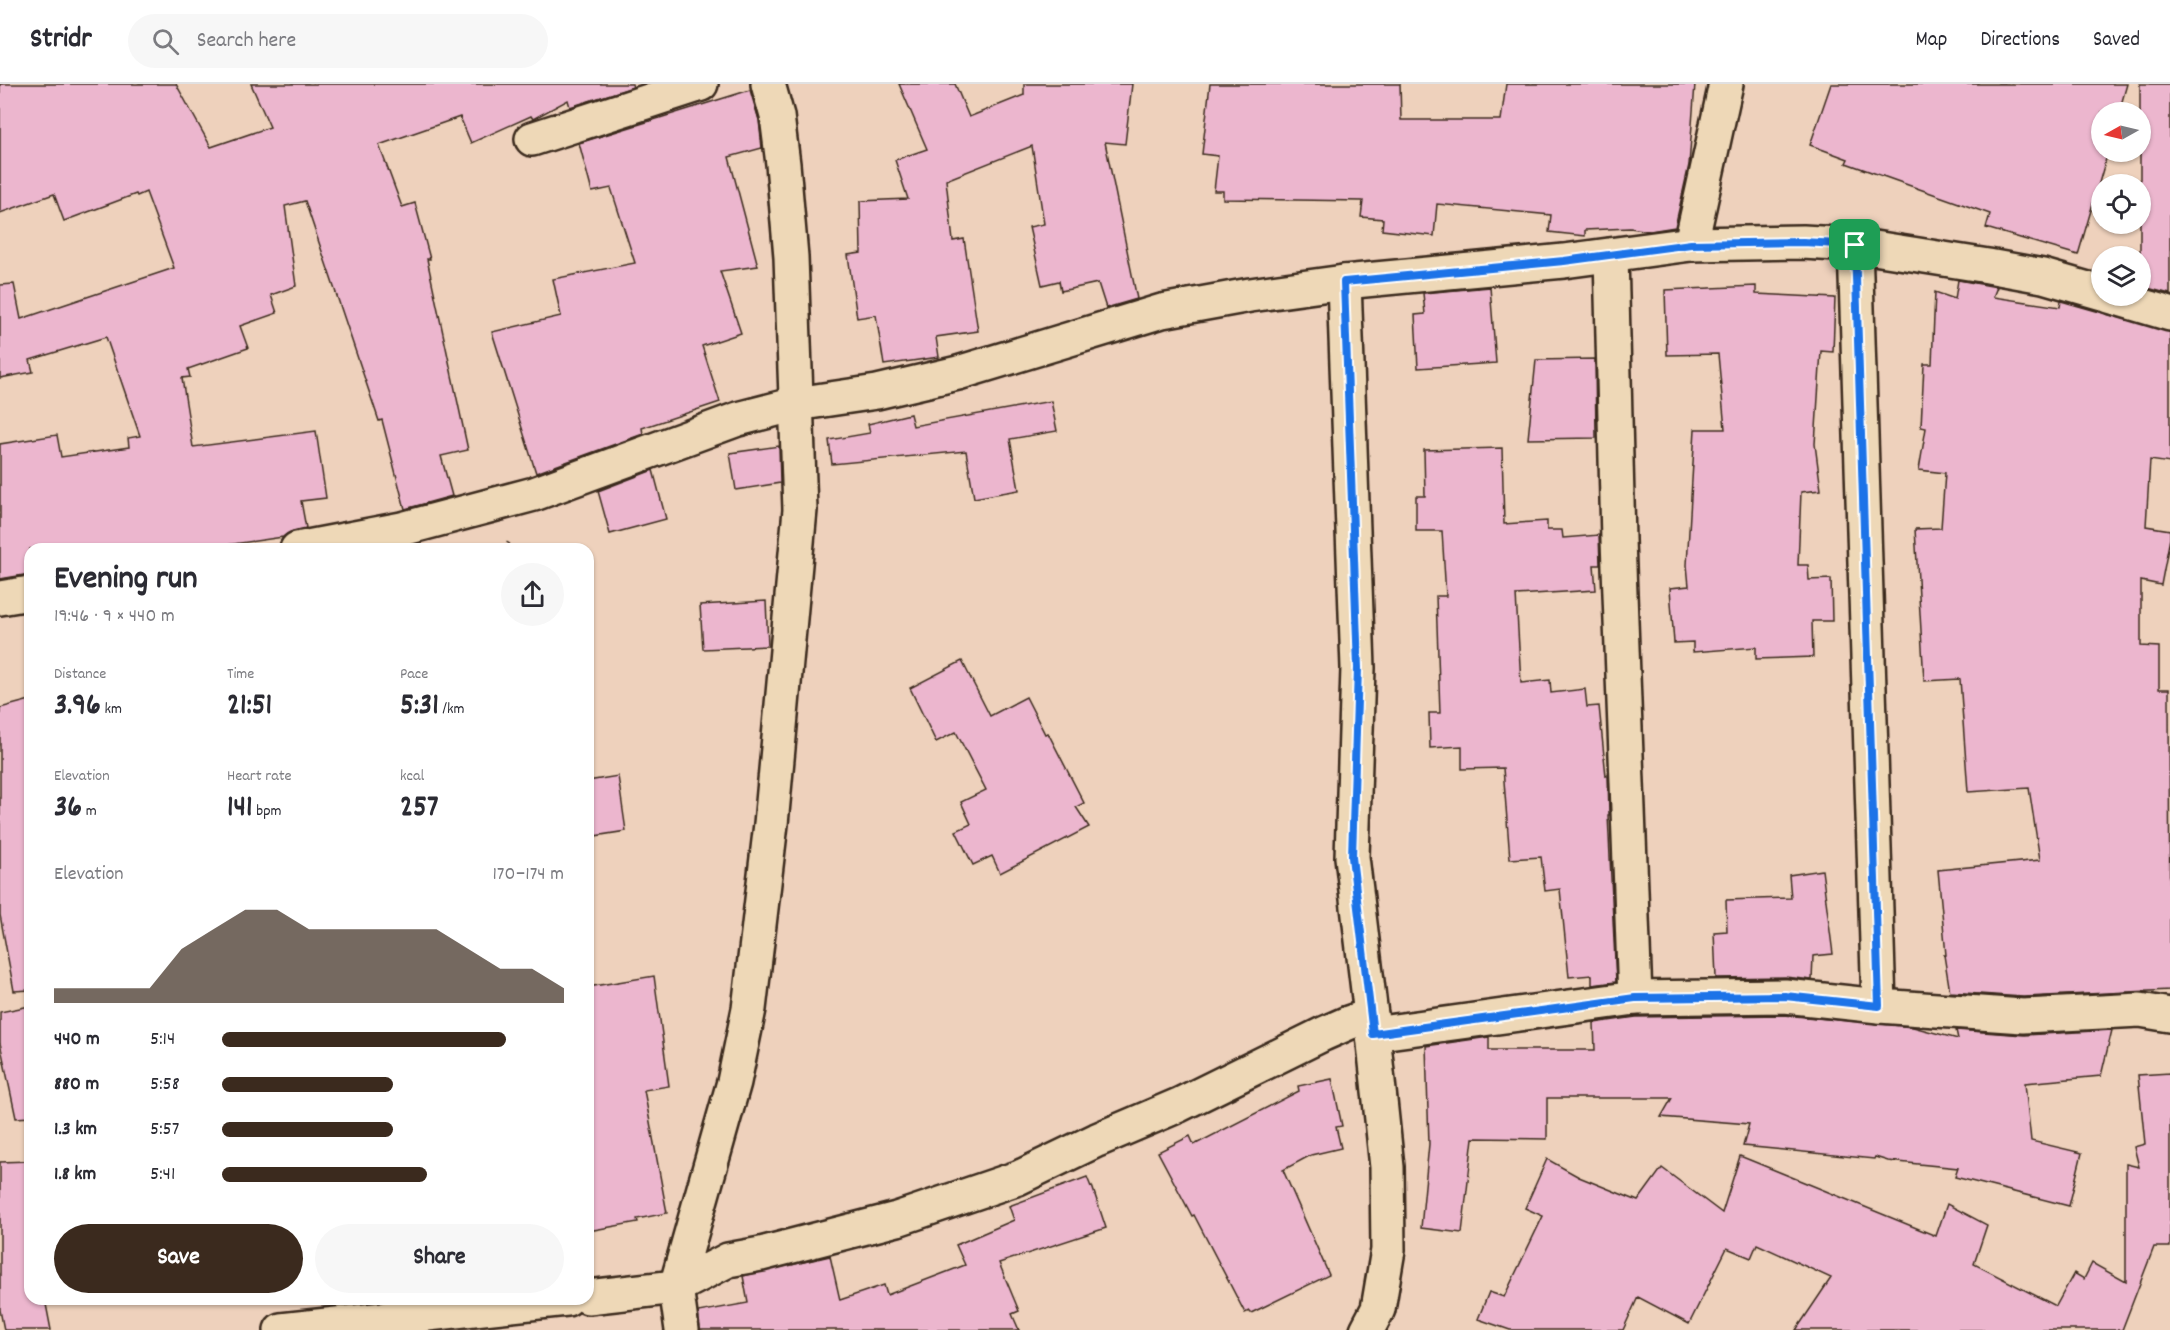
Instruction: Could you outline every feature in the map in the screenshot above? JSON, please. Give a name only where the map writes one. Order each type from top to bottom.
[{"type":"street","points":[[532,140],[701,84]]},
{"type":"street","points":[[682,1330],[676,1287],[734,1082],[749,1009],[772,812],[800,510],[791,256],[777,116],[768,84]]},
{"type":"street","points":[[1691,244],[1726,84]]},
{"type":"street","points":[[328,543],[402,529],[534,494],[738,419],[796,404],[877,392],[958,373],[1162,311],[1250,295],[1344,282],[1611,255],[1691,244],[1803,242],[1855,245],[2043,276],[2091,290]]},
{"type":"street","points":[[1855,245],[1879,1006]]},
{"type":"street","points":[[1611,255],[1618,540],[1635,998]]},
{"type":"street","points":[[1344,282],[1358,668],[1352,857],[1387,1167],[1388,1250],[1378,1309],[1366,1330]]},
{"type":"street","points":[[2143,306],[2170,314]]},
{"type":"street","points":[[0,598],[24,594]]},
{"type":"street","points":[[594,1296],[676,1287],[728,1260],[897,1219],[1018,1178],[1096,1140],[1179,1105],[1348,1023],[1372,1025],[1635,998],[1785,996],[1879,1006],[2023,1016],[2140,1010],[2170,1015]]},
{"type":"street","points":[[281,1330],[512,1305]]},
{"type":"building","points":[[0,84],[176,84],[211,147],[270,127],[251,84],[632,84],[633,87],[570,107],[568,100],[533,119],[531,116],[471,143],[460,117],[379,145],[402,207],[415,203],[430,259],[427,259],[468,450],[441,456],[452,496],[405,509],[382,420],[379,421],[305,201],[285,206],[296,286],[271,295],[277,313],[240,326],[248,348],[188,369],[190,377],[182,378],[193,447],[316,431],[326,498],[301,501],[306,528],[293,531],[283,537],[241,543],[24,543],[24,575],[0,579],[0,444],[57,435],[61,457],[129,447],[128,438],[140,436],[106,337],[30,360],[33,372],[0,378],[0,285],[14,284],[21,319],[174,268],[146,192],[64,221],[54,194],[0,213]]},
{"type":"building","points":[[899,84],[955,84],[969,117],[1024,95],[1024,84],[1132,84],[1125,144],[1105,142],[1137,299],[1106,308],[1098,283],[1061,291],[1059,281],[1042,285],[1029,227],[1044,224],[1032,146],[946,180],[953,241],[964,239],[978,331],[936,337],[939,357],[884,365],[876,315],[857,318],[848,255],[861,253],[860,201],[908,199],[895,160],[927,149]]},
{"type":"building","points":[[1210,84],[1400,84],[1401,120],[1501,120],[1506,84],[1695,84],[1689,165],[1675,227],[1650,231],[1630,228],[1585,230],[1585,236],[1549,232],[1551,215],[1437,204],[1434,236],[1382,230],[1383,219],[1361,217],[1363,201],[1223,199],[1223,191],[1214,191],[1218,156],[1202,154]]},
{"type":"building","points":[[1831,84],[2127,84],[2122,102],[2091,102],[2091,162],[2105,162],[2102,174],[2091,174],[2091,210],[2078,255],[1986,228],[1990,214],[1846,163],[1848,159],[1810,145]]},
{"type":"building","points":[[2140,84],[2170,84],[2170,294],[2151,289],[2151,246],[2140,246],[2140,234],[2151,234],[2151,174],[2140,174],[2140,162],[2151,162],[2151,102],[2140,102]]},
{"type":"building","points":[[750,90],[759,120],[762,148],[729,157],[758,266],[720,271],[741,333],[702,346],[720,402],[642,428],[643,434],[536,473],[492,332],[561,316],[553,279],[635,263],[611,188],[592,192],[579,143]]},
{"type":"building","points":[[1958,280],[1997,287],[1993,297],[2060,307],[2061,301],[2170,332],[2170,463],[2150,460],[2146,526],[2170,530],[2170,538],[2161,585],[2141,581],[2141,646],[2159,647],[2159,689],[2169,689],[2170,990],[2023,997],[1950,992],[1944,955],[1946,955],[1938,870],[2040,860],[2029,788],[1968,792],[1960,679],[1924,681],[1915,529],[1941,528],[1945,473],[1919,470],[1926,428],[1921,427],[1924,364],[1932,364],[1935,292],[1955,299]]},
{"type":"building","points":[[1756,286],[1756,294],[1835,298],[1833,352],[1821,351],[1815,444],[1821,490],[1801,492],[1798,565],[1808,565],[1809,580],[1831,579],[1832,621],[1812,621],[1813,657],[1756,659],[1756,647],[1693,652],[1693,642],[1674,643],[1670,588],[1689,586],[1687,565],[1695,429],[1725,429],[1718,354],[1667,355],[1665,290]]},
{"type":"building","points":[[1490,287],[1496,363],[1418,368],[1415,315],[1425,314],[1423,293]]},
{"type":"building","points":[[1595,359],[1596,438],[1528,439],[1536,360]]},
{"type":"building","points":[[1051,401],[1057,431],[1010,439],[1019,490],[974,498],[966,451],[832,464],[829,440],[870,433],[868,424],[910,414],[913,426]]},
{"type":"building","points":[[779,446],[780,483],[736,490],[730,453]]},
{"type":"building","points":[[1502,448],[1504,524],[1547,521],[1547,530],[1562,530],[1563,538],[1599,535],[1600,565],[1594,565],[1596,590],[1516,595],[1521,683],[1550,680],[1551,693],[1585,689],[1587,707],[1599,706],[1606,776],[1608,775],[1616,982],[1592,985],[1592,975],[1569,977],[1560,889],[1545,891],[1541,857],[1510,859],[1503,768],[1462,769],[1462,746],[1430,748],[1429,713],[1440,713],[1436,596],[1446,596],[1442,531],[1416,531],[1416,496],[1425,496],[1424,450]]},
{"type":"building","points":[[653,470],[666,519],[610,534],[598,491]]},
{"type":"building","points":[[766,601],[768,646],[703,649],[700,605]]},
{"type":"building","points":[[962,661],[990,716],[1026,697],[1045,734],[1048,733],[1084,803],[1076,807],[1089,827],[1000,873],[992,856],[973,865],[956,831],[971,824],[961,802],[986,790],[956,732],[936,742],[910,688]]},
{"type":"building","points":[[24,702],[24,990],[14,991],[0,915],[0,708]]},
{"type":"building","points":[[618,776],[626,831],[594,836],[594,780]]},
{"type":"building","points":[[1822,870],[1833,954],[1813,956],[1812,980],[1785,977],[1716,978],[1714,932],[1727,931],[1726,900],[1791,898],[1789,875]]},
{"type":"building","points":[[654,976],[669,1086],[644,1090],[667,1213],[637,1219],[638,1222],[594,1230],[594,986]]},
{"type":"building","points":[[24,1007],[24,1117],[16,1118],[0,1043],[0,1012]]},
{"type":"building","points":[[1784,1015],[1913,1027],[1958,1039],[1956,1030],[2024,1035],[2112,1030],[2101,1076],[2025,1083],[2031,1141],[2082,1153],[2069,1206],[1955,1177],[1958,1168],[1888,1161],[1875,1157],[1874,1159],[1743,1146],[1749,1124],[1661,1117],[1672,1098],[1547,1098],[1547,1139],[1473,1138],[1462,1233],[1421,1228],[1429,1144],[1426,1046],[1489,1037],[1489,1050],[1595,1050],[1594,1023],[1636,1017]]},
{"type":"building","points":[[2170,1073],[2170,1247],[2154,1247],[2122,1330],[1796,1330],[1831,1278],[1757,1244],[1751,1258],[1727,1248],[1689,1324],[1638,1297],[1623,1330],[1510,1330],[1478,1319],[1489,1292],[1504,1297],[1543,1216],[1525,1208],[1547,1159],[1579,1177],[1638,1201],[1662,1168],[1722,1213],[1740,1156],[1936,1236],[1947,1204],[1987,1225],[1974,1264],[2056,1306],[2074,1273],[2084,1279],[2092,1263],[2126,1282],[2126,1164],[2139,1167],[2134,1147],[2145,1144],[2138,1075]]},
{"type":"building","points":[[1332,1079],[1342,1126],[1336,1127],[1341,1148],[1311,1155],[1283,1170],[1329,1275],[1251,1313],[1249,1311],[1245,1313],[1158,1152],[1190,1136],[1194,1145],[1299,1091],[1298,1086]]},
{"type":"building","points":[[24,1161],[24,1305],[46,1305],[51,1330],[4,1330],[0,1310],[0,1162]]},
{"type":"building","points":[[1087,1177],[1106,1228],[999,1263],[1019,1311],[1012,1314],[1019,1330],[700,1330],[698,1312],[748,1303],[743,1276],[830,1256],[840,1300],[884,1285],[887,1295],[965,1265],[956,1245],[1014,1220],[1009,1206]]},
{"type":"route","points":[[1803,242],[1855,245],[1879,1006],[1785,996],[1635,998],[1373,1034],[1352,857],[1358,668],[1344,282],[1564,261],[1691,244],[1803,242]]}]
